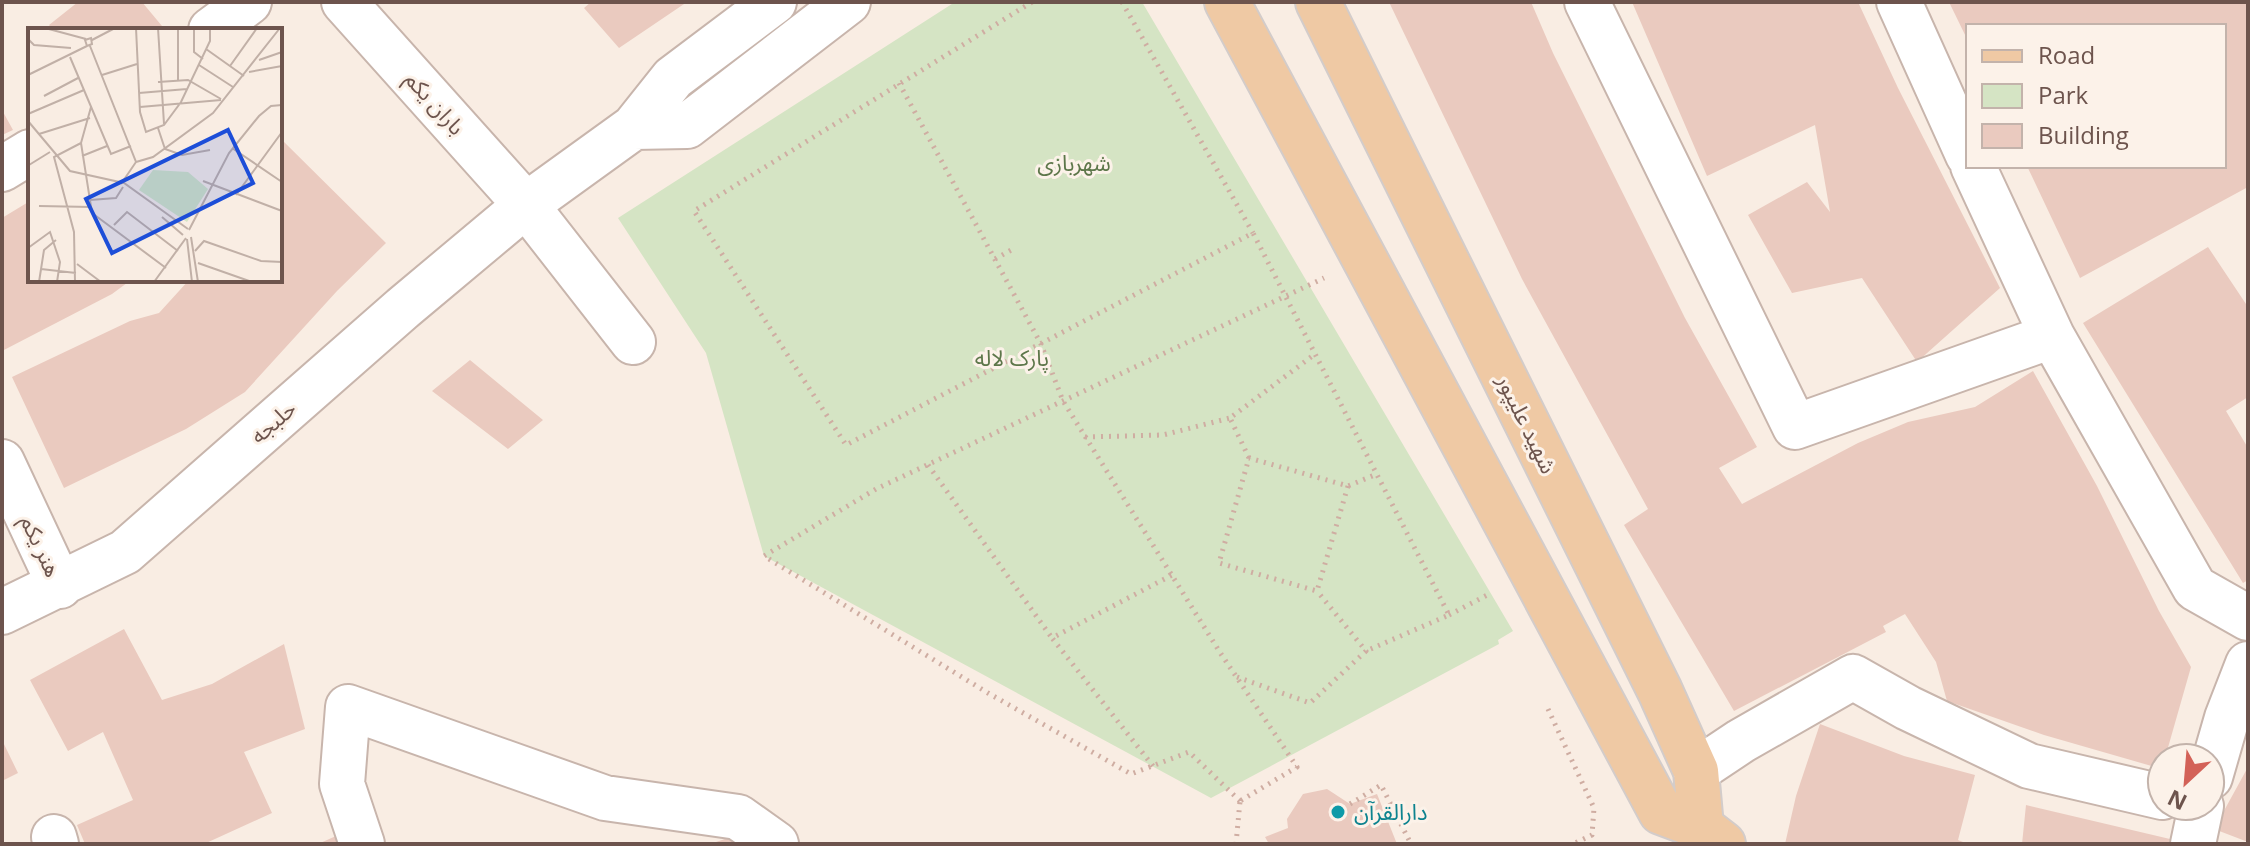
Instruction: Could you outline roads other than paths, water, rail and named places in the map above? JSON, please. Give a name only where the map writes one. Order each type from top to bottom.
[{"type":"main road","name":"شهید علیپور","points":[[1227,2],[1365,259],[1688,832]]},
{"type":"main road","name":"شهید علیپور","points":[[1318,2],[1660,691],[1696,771],[1688,832]]},
{"type":"street","points":[[214,28],[249,2]]},
{"type":"street","name":"باران یکم","points":[[344,2],[526,205],[633,342]]},
{"type":"street","points":[[634,127],[673,78],[774,2]]},
{"type":"street","points":[[634,127],[687,126],[848,2]]},
{"type":"street","points":[[1587,2],[1795,427],[2052,336]]},
{"type":"street","points":[[1899,2],[1966,151]]},
{"type":"street","name":"حلبجه","points":[[2,612],[125,552],[403,308],[526,205],[634,127]]},
{"type":"street","points":[[2,169],[28,153]]},
{"type":"street","points":[[1974,168],[2052,336],[2195,588],[2248,618]]},
{"type":"street","name":"هنر یکم","points":[[2,462],[60,586]]},
{"type":"street","points":[[2226,744],[2240,716],[2248,664]]},
{"type":"street","points":[[1696,771],[1741,741],[1853,677],[1908,708],[2029,766],[2146,793]]},
{"type":"street","points":[[362,844],[342,784],[348,707],[605,798],[738,817],[776,844]]},
{"type":"street","points":[[2193,844],[2198,822]]},
{"type":"place","name":"دارالقرآن","points":[[1338,812]]},
{"type":"park label","name":"شهربازی","points":[[1074,163]]},
{"type":"park label","name":"پارک لاله","points":[[1012,358]]}]
